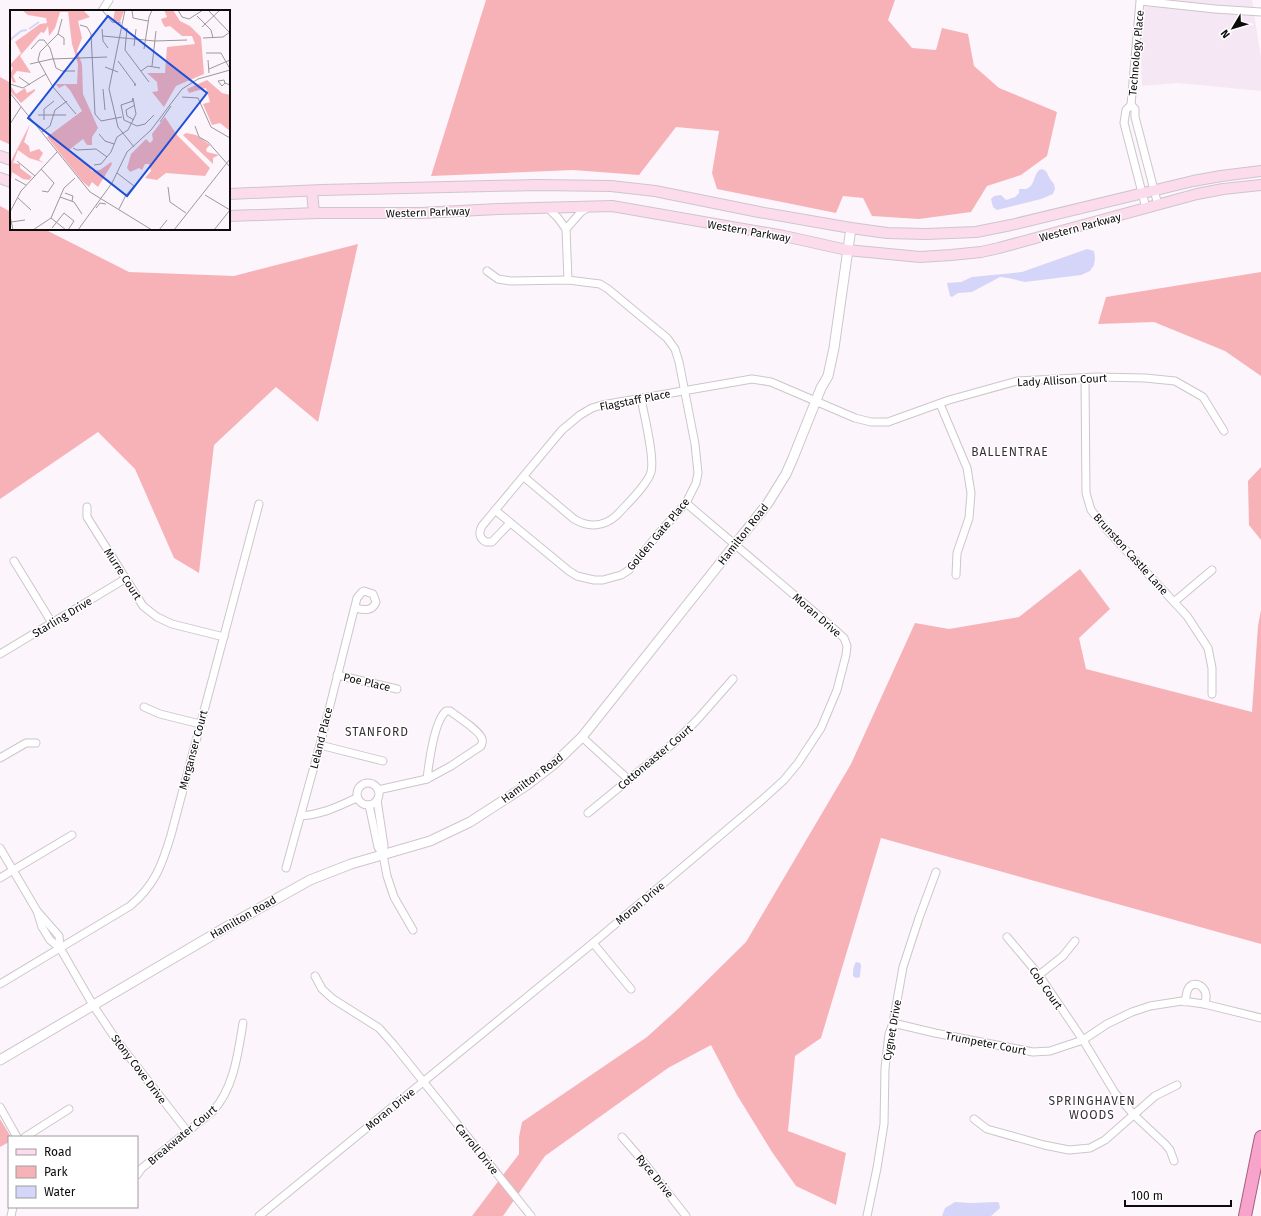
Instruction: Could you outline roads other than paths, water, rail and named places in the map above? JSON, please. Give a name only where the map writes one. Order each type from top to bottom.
[{"type":"highway","points":[[1245,1216],[1261,1137]]},
{"type":"main road","points":[[0,156],[10,160]]},
{"type":"main road","name":"Western Parkway","points":[[230,194],[536,185],[611,186],[655,191],[759,212],[851,228],[887,233],[926,234],[976,232],[1052,216],[1221,176],[1261,171]]},
{"type":"main road","points":[[0,178],[10,182]]},
{"type":"main road","name":"Western Parkway","points":[[230,216],[314,213],[421,213],[612,206],[784,236],[847,250],[920,257],[981,252],[1223,189],[1261,185]]},
{"type":"main road","points":[[312,191],[314,213]]},
{"type":"street","points":[[103,10],[109,0]]},
{"type":"street","name":"Technology Place","points":[[1146,208],[1124,123],[1126,110],[1131,105],[1140,1],[1261,12]]},
{"type":"street","name":"Technology Place","points":[[1131,105],[1135,109],[1135,117],[1158,205]]},
{"type":"street","points":[[566,229],[581,212],[589,207]]},
{"type":"street","points":[[548,208],[566,229],[568,280]]},
{"type":"street","name":"Hamilton Road","points":[[0,1060],[233,923],[310,880],[335,869],[430,842],[470,822],[526,785],[553,765],[582,737],[768,503],[786,474],[821,388],[828,376],[834,348],[851,228]]},
{"type":"street","name":"Golden Gate Place","points":[[487,271],[498,279],[511,281],[568,280],[600,284],[666,338],[675,349],[679,362],[695,444],[698,473],[696,485],[686,503],[629,570],[621,575],[603,580],[585,578],[569,571],[495,510]]},
{"type":"street","name":"Lady Allison Court","points":[[815,402],[855,418],[871,422],[888,422],[940,404],[1017,381],[1086,378],[1145,378],[1175,381],[1203,397],[1224,431]]},
{"type":"street","name":"Brunston Castle Lane","points":[[1086,378],[1086,493],[1091,510],[1108,531],[1187,616],[1208,648],[1212,668],[1212,694]]},
{"type":"street","name":"Flagstaff Place","points":[[510,523],[492,542],[486,542],[481,537],[480,530],[495,510],[562,430],[592,408],[752,379],[771,382],[815,402]]},
{"type":"street","points":[[524,476],[574,519],[581,523],[598,525],[612,520],[647,480],[651,472],[652,461],[641,398]]},
{"type":"street","points":[[940,404],[966,468],[970,493],[969,518],[957,553],[956,575]]},
{"type":"street","name":"Moran Drive","points":[[259,1216],[593,943],[757,805],[784,780],[798,763],[821,728],[837,690],[846,655],[847,646],[844,638],[736,544],[686,503]]},
{"type":"street","name":"Merganser Court","points":[[0,984],[130,906],[143,896],[154,878],[164,858],[171,835],[259,504]]},
{"type":"street","name":"Murre Court","points":[[87,507],[87,517],[143,606],[157,617],[172,624],[224,637]]},
{"type":"street","points":[[14,561],[52,623]]},
{"type":"street","points":[[1174,602],[1212,570]]},
{"type":"street","name":"Starling Drive","points":[[0,654],[125,578]]},
{"type":"street","name":"Leland Place","points":[[286,868],[320,745],[355,608]]},
{"type":"street","name":"Poe Place","points":[[337,675],[397,689]]},
{"type":"street","name":"Cottoneaster Court","points":[[588,813],[683,734],[733,679]]},
{"type":"street","points":[[144,707],[160,714],[200,724]]},
{"type":"street","points":[[378,790],[428,779],[481,746],[483,742],[482,737],[450,711],[446,711],[442,714],[439,721],[430,754],[428,779]]},
{"type":"street","points":[[582,737],[629,780]]},
{"type":"street","points":[[0,758],[26,743],[36,743]]},
{"type":"street","points":[[320,745],[383,761]]},
{"type":"street","points":[[377,800],[369,805],[362,804],[357,798],[357,790],[362,784],[366,783],[373,784],[378,790],[379,796],[377,800],[384,846],[383,855],[390,887],[413,930]]},
{"type":"street","points":[[301,816],[328,811],[357,798]]},
{"type":"street","points":[[369,805],[378,847],[383,855]]},
{"type":"street","points":[[0,878],[72,835]]},
{"type":"street","name":"Stony Cove Drive","points":[[0,848],[37,911],[42,927],[50,940],[60,948],[93,1005],[117,1041],[187,1131]]},
{"type":"street","name":"Cygnet Drive","points":[[867,1216],[884,1124],[887,1048],[903,967],[936,872]]},
{"type":"street","name":"Cob Court","points":[[1007,937],[1039,975],[1083,1040],[1111,1086],[1134,1116],[1165,1144],[1170,1150],[1174,1161]]},
{"type":"street","points":[[1039,975],[1063,956],[1075,941]]},
{"type":"street","points":[[593,943],[631,990]]},
{"type":"street","name":"Carroll Drive","points":[[315,976],[322,989],[333,999],[379,1028],[531,1216]]},
{"type":"street","points":[[1185,1002],[1188,988],[1197,985],[1206,992],[1207,999],[1204,1004]]},
{"type":"street","name":"Trumpeter Court","points":[[893,1023],[1033,1052],[1050,1051],[1083,1040],[1107,1024],[1132,1012],[1150,1006],[1185,1002],[1204,1004],[1261,1018]]},
{"type":"street","name":"Breakwater Court","points":[[138,1174],[142,1168],[220,1103],[226,1091],[238,1053],[243,1023]]},
{"type":"street","points":[[974,1119],[987,1129],[1044,1145],[1069,1150],[1090,1148],[1105,1140],[1155,1096],[1177,1085]]},
{"type":"street","points":[[0,1107],[16,1136]]},
{"type":"street","points":[[27,1136],[69,1109]]},
{"type":"street","name":"Ryce Drive","points":[[622,1137],[686,1216]]},
{"type":"water","points":[[1042,169],[1046,171],[1054,184],[1055,189],[1053,194],[1041,199],[997,210],[993,207],[991,199],[994,196],[1001,195],[1006,200],[1015,197],[1019,193],[1019,189],[1026,189],[1031,185],[1039,170]]},
{"type":"water","points":[[1087,249],[1094,251],[1094,265],[1090,271],[1081,275],[1025,282],[1000,277],[972,292],[958,293],[952,297],[950,296],[947,283],[961,282],[972,277],[1022,272]]},
{"type":"water","points":[[856,962],[860,963],[861,965],[860,977],[856,978],[853,976]]},
{"type":"water","points":[[955,1202],[997,1202],[999,1203],[1000,1208],[991,1216],[942,1216],[945,1208]]},
{"type":"district","name":"BALLENTRAE","points":[[1010,452]]},
{"type":"district","name":"STANFORD","points":[[377,732]]},
{"type":"district","name":"SPRINGHAVEN WOODS","points":[[1092,1108]]}]
